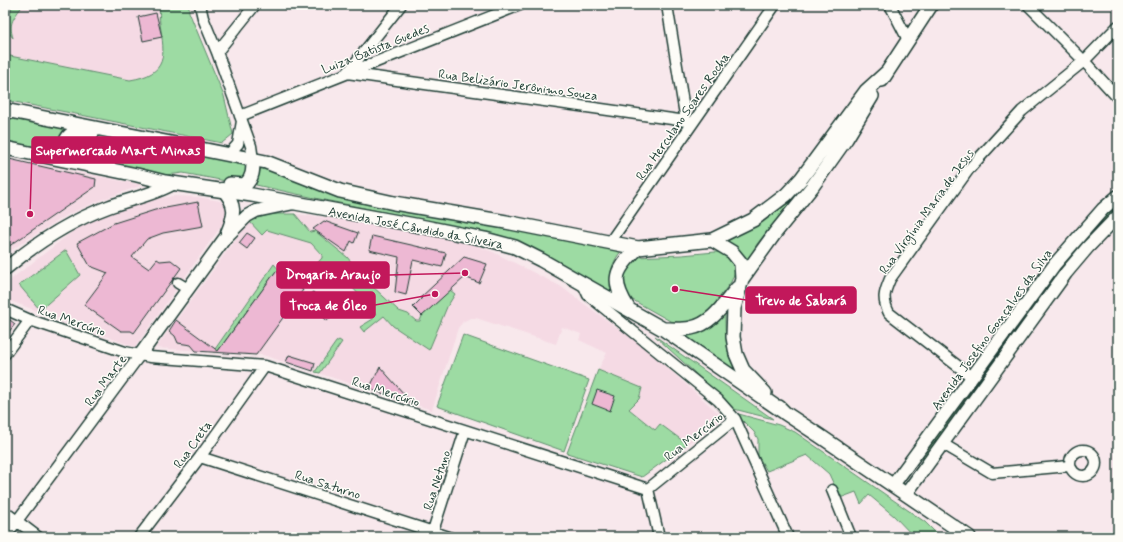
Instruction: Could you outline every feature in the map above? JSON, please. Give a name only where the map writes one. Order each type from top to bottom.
[{"type":"main road","points":[[663,329],[690,328],[704,324],[715,315],[775,233],[812,187],[846,139],[887,72],[931,5]]},
{"type":"main road","name":"Avenida José Cândido da Silveira","points":[[5,110],[266,162],[340,191],[638,248],[712,240],[753,220],[786,195],[801,178],[866,92],[887,72]]},
{"type":"main road","points":[[70,161],[64,148],[66,140],[70,134],[79,132],[120,139],[128,134]]},
{"type":"main road","name":"Avenida José Cândido da Silveira","points":[[5,148],[174,183],[222,189],[449,231],[515,247],[629,308],[663,329],[785,414]]},
{"type":"main road","points":[[174,183],[192,177],[237,185],[246,185],[252,177],[253,160]]},
{"type":"main road","points":[[712,240],[732,252],[740,263],[741,281],[734,308],[733,337],[736,354],[743,370],[785,414],[969,537]]},
{"type":"main road","points":[[629,308],[620,294],[616,281],[619,270],[626,259],[638,248]]},
{"type":"street","points":[[200,5],[203,18],[251,146],[253,160]]},
{"type":"street","points":[[217,52],[255,5]]},
{"type":"street","points":[[347,73],[401,5]]},
{"type":"street","name":"Luiza Batista Guedes","points":[[241,118],[347,73],[520,5]]},
{"type":"street","points":[[667,5],[689,123]]},
{"type":"street","name":"Rua Herculano Soares Rocha","points":[[610,242],[689,123],[775,5]]},
{"type":"street","points":[[890,5],[908,40]]},
{"type":"street","points":[[1028,5],[1084,61],[1118,98]]},
{"type":"street","name":"Rua Virgínia Maria de Jesus","points":[[972,377],[889,313],[884,303],[885,290],[890,279],[969,169],[1022,111],[1084,61],[1118,26]]},
{"type":"street","name":"Rua Belizário Jerônimo Souza","points":[[347,73],[689,123]]},
{"type":"street","points":[[228,155],[238,144],[241,118]]},
{"type":"street","points":[[5,269],[26,251],[75,222],[106,208],[164,189],[174,183]]},
{"type":"street","name":"Rua Marte","points":[[222,189],[230,198],[233,204],[234,212],[233,220],[225,238]]},
{"type":"street","name":"Avenida Josefino Gonçalves da Silva","points":[[893,485],[1055,264],[1098,215],[1118,196]]},
{"type":"street","name":"Rua Marte","points":[[5,537],[140,355],[183,286],[225,238],[247,216],[256,211],[297,203]]},
{"type":"street","points":[[906,494],[1066,273],[1088,247],[1118,216]]},
{"type":"street","points":[[583,284],[588,295],[718,400],[735,419],[788,537]]},
{"type":"street","name":"Rua Mercúrio","points":[[5,309],[30,320],[125,352],[150,357],[265,366],[465,431],[648,488],[735,419]]},
{"type":"street","points":[[5,354],[30,320]]},
{"type":"street","name":"Rua Creta","points":[[139,537],[200,457],[265,366]]},
{"type":"street","name":"Rua Netuno","points":[[432,534],[465,431]]},
{"type":"street","points":[[943,444],[992,474],[1069,466]]},
{"type":"street","name":"Rua Saturno","points":[[200,457],[432,534],[449,537]]},
{"type":"street","points":[[648,488],[659,537]]},
{"type":"street","points":[[832,490],[851,537]]},
{"type":"street","points":[[5,512],[38,537]]},
{"type":"shaded area","points":[[5,5],[189,5],[189,12],[224,96],[233,134],[222,143],[5,100]]},
{"type":"shaded area","points":[[5,158],[142,185],[69,214],[17,246],[5,256]]},
{"type":"shaded area","points":[[173,196],[198,197],[220,201],[229,208],[229,215],[135,347],[5,299],[5,284],[81,225],[105,215],[156,199]]},
{"type":"shaded area","points":[[272,214],[295,214],[372,223],[455,238],[493,252],[560,286],[633,338],[723,417],[687,444],[660,425],[655,430],[629,409],[639,399],[642,388],[598,370],[607,353],[579,340],[581,334],[562,327],[556,344],[476,318],[470,318],[463,322],[458,328],[432,410],[263,355],[156,348],[249,221]]},
{"type":"green space","points":[[13,5],[23,5],[13,20],[11,28],[13,38],[5,28]]},
{"type":"green space","points":[[159,5],[189,5],[189,12],[224,96],[233,134],[222,143],[5,100],[5,55],[130,80],[151,73],[158,68],[163,54]]},
{"type":"green space","points":[[867,96],[820,166],[757,244],[746,264],[740,250],[727,241],[773,212],[787,201]]},
{"type":"green space","points":[[5,116],[66,127],[61,135],[60,153],[5,142]]},
{"type":"green space","points":[[81,135],[125,143],[143,142],[242,163],[246,168],[245,176],[242,182],[231,182],[183,173],[166,175],[75,157],[71,149],[72,142]]},
{"type":"green space","points":[[261,167],[503,226],[622,250],[615,260],[611,270],[610,281],[612,293],[542,254],[498,235],[256,185]]},
{"type":"green space","points":[[1118,203],[1118,209],[1092,234],[921,463],[922,459],[939,433],[1056,272],[1104,216]]},
{"type":"green space","points":[[272,214],[295,214],[310,232],[315,231],[347,257],[369,283],[399,311],[408,314],[416,321],[420,321],[422,316],[450,290],[455,294],[447,307],[429,350],[393,326],[384,316],[364,332],[360,327],[373,319],[376,314],[336,269],[320,281],[313,273],[313,268],[322,258],[322,255],[311,243],[267,230],[262,235],[249,221]]},
{"type":"green space","points":[[66,250],[80,275],[40,310],[19,285]]},
{"type":"green space","points":[[715,252],[724,253],[733,262],[735,272],[731,282],[707,314],[698,320],[690,323],[670,321],[631,299],[623,287],[623,269],[636,257]]},
{"type":"green space","points":[[274,264],[286,278],[276,271],[217,352],[213,352]]},
{"type":"green space","points":[[725,311],[728,350],[737,373],[683,335]]},
{"type":"green space","points":[[463,335],[589,380],[564,451],[437,406]]},
{"type":"green space","points":[[655,336],[773,419],[734,409]]},
{"type":"green space","points":[[339,340],[342,342],[320,373],[315,372],[336,342]]},
{"type":"green space","points":[[598,370],[642,388],[639,399],[629,409],[655,430],[660,424],[687,444],[642,477],[567,453]]},
{"type":"green space","points":[[735,413],[779,425],[795,432],[925,522],[940,537],[914,537],[894,516],[869,495],[861,504],[856,492],[840,498],[829,474],[807,455],[767,471],[758,456],[758,439],[754,432]]},
{"type":"building","points":[[156,13],[162,37],[143,41],[138,17]]},
{"type":"building","points":[[5,158],[96,179],[95,187],[5,249]]},
{"type":"building","points":[[198,202],[203,226],[163,233],[147,239],[132,257],[149,269],[157,259],[160,261],[171,260],[181,268],[134,333],[131,331],[121,331],[84,305],[108,273],[90,266],[77,243],[114,223],[155,210]]},
{"type":"building","points":[[324,221],[358,233],[354,243],[351,241],[346,252],[313,229]]},
{"type":"building","points":[[247,233],[255,238],[247,249],[239,243]]},
{"type":"building","points":[[372,236],[446,253],[442,267],[413,260],[406,295],[395,292],[399,257],[369,250]]},
{"type":"building","points":[[464,257],[487,264],[479,283],[465,277],[422,316],[413,307],[422,298],[420,298]]},
{"type":"building","points":[[276,271],[303,290],[256,355],[196,351],[191,345],[178,343],[175,336],[169,331],[176,320],[218,351]]},
{"type":"building","points":[[313,292],[334,315],[327,321],[306,297]]},
{"type":"building","points":[[5,316],[15,324],[5,337]]},
{"type":"building","points":[[289,355],[315,363],[313,371],[286,362]]},
{"type":"building","points":[[380,367],[412,403],[369,389]]},
{"type":"building","points":[[597,390],[615,396],[610,411],[592,404]]},
{"type":"place","name":"Supermercado Mart Minas","points":[[30,214]]},
{"type":"place","name":"Drogaria Araujo","points":[[465,273]]},
{"type":"place","name":"Trevo de Sabará","points":[[675,289]]},
{"type":"place","name":"Troca de Óleo","points":[[435,294]]}]
